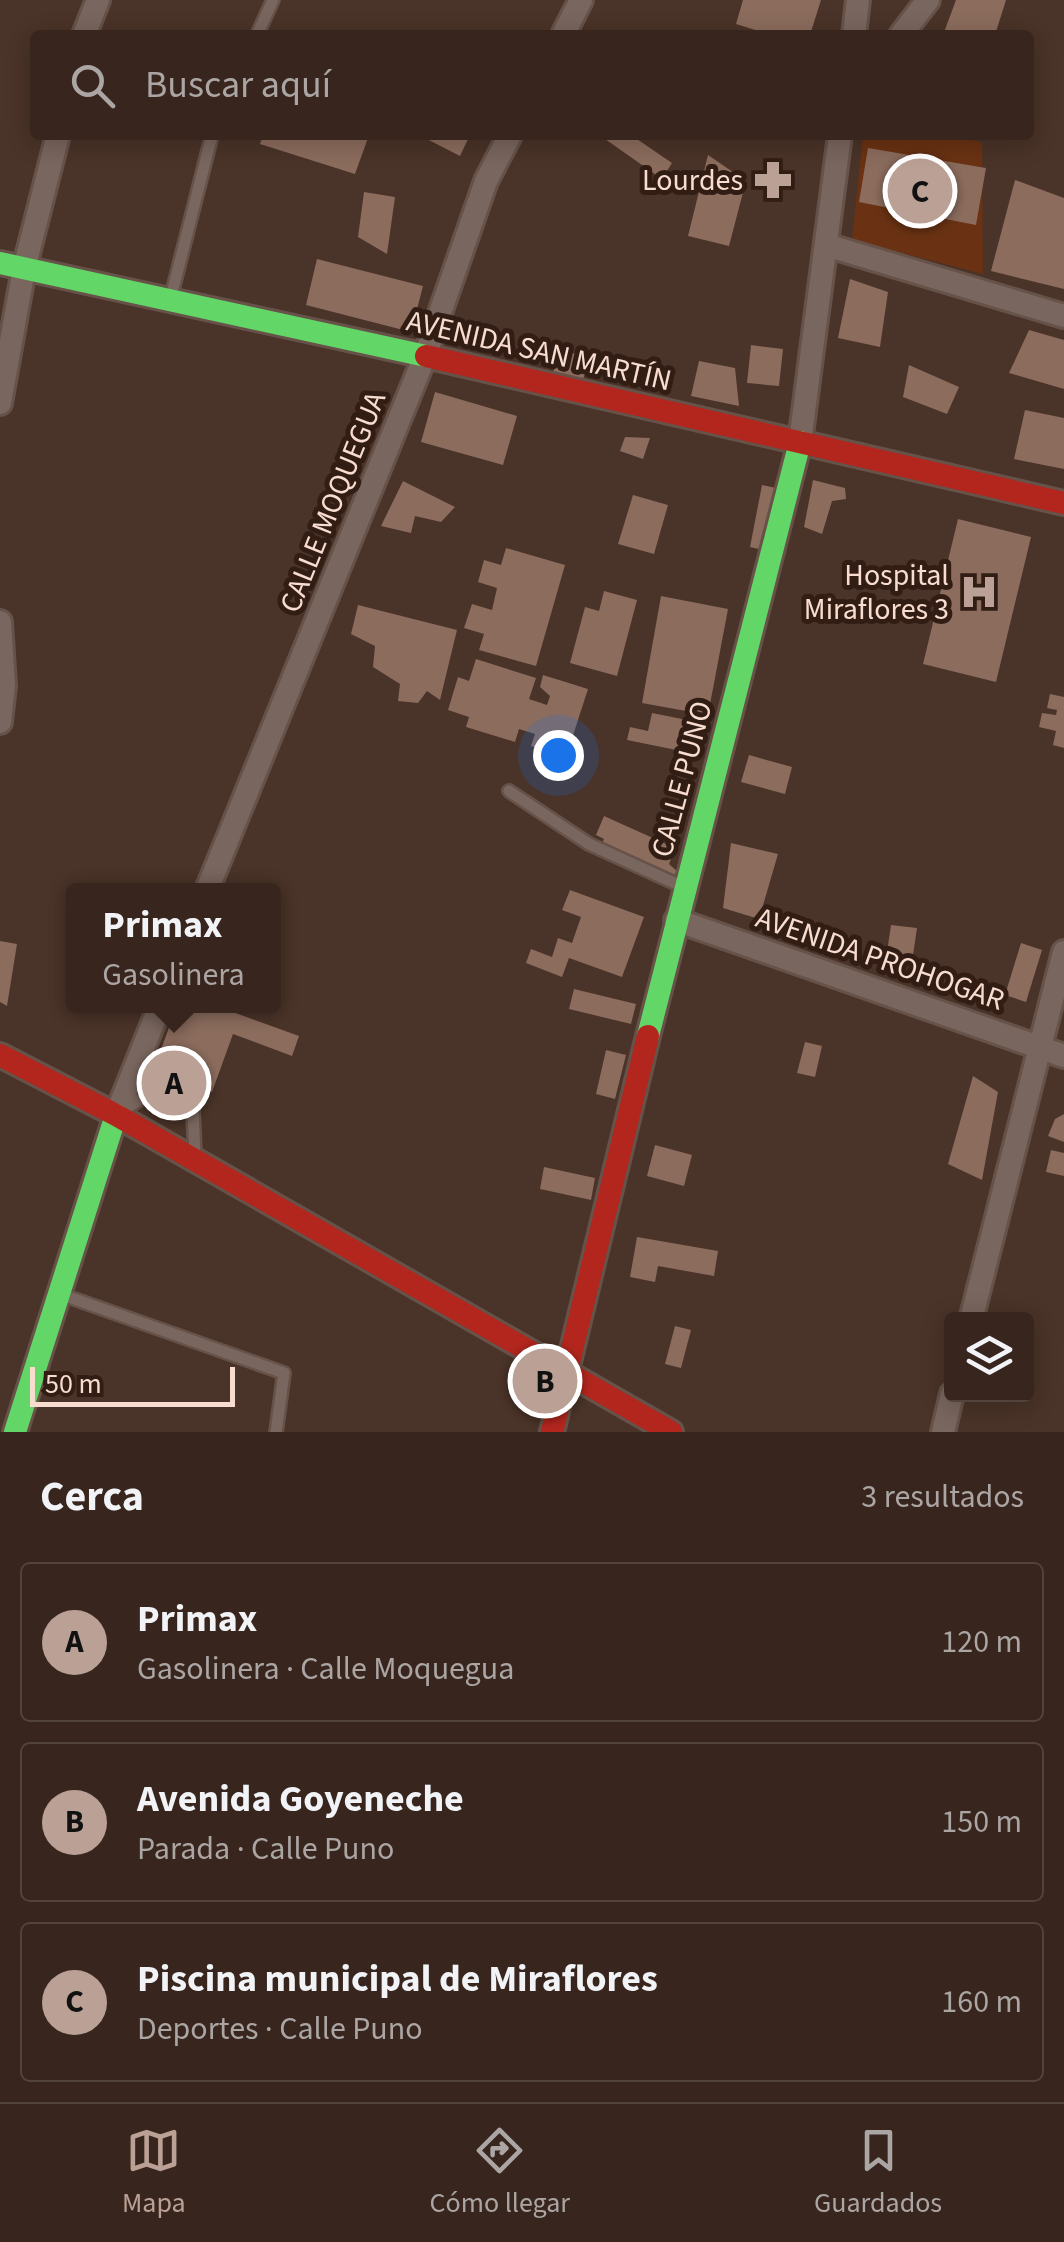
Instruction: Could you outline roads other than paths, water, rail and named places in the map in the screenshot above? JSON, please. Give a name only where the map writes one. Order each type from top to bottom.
[{"type":"street","points":[[86,30],[98,0]]},
{"type":"street","points":[[566,30],[581,0]]},
{"type":"street","points":[[855,30],[858,0]]},
{"type":"street","points":[[904,30],[928,0]]},
{"type":"street","points":[[0,403],[24,269],[57,140]]},
{"type":"street","name":"CALLE MOQUEGUA","points":[[210,883],[425,356],[486,181],[507,140]]},
{"type":"street","name":"CALLE PUNO","points":[[552,1432],[684,888],[800,442],[839,140]]},
{"type":"street","points":[[826,245],[1064,316]]},
{"type":"street","name":"AVENIDA SAN MARTÍN","points":[[0,263],[1064,503]]},
{"type":"street","points":[[0,622],[4,686],[0,722]]},
{"type":"street","name":"AVENIDA PROHOGAR","points":[[676,920],[1064,1056]]},
{"type":"street","points":[[974,1312],[1064,952]]},
{"type":"street","points":[[15,1432],[116,1115],[157,1013]]},
{"type":"street","points":[[0,1055],[116,1115],[671,1432]]},
{"type":"street","points":[[943,1432],[950,1402]]},
{"type":"lane","points":[[259,30],[273,0]]},
{"type":"lane","points":[[170,301],[211,140]]},
{"type":"lane","points":[[509,791],[589,844],[684,888]]},
{"type":"lane","points":[[116,1115],[158,1089],[193,1110],[196,1160]]},
{"type":"lane","points":[[59,1294],[284,1372],[276,1432]]},
{"type":"place","name":"Lourdes","points":[[773,180]]},
{"type":"place","name":"Piscina municipal de Miraflores","points":[[920,191]]},
{"type":"place","name":"Hospital Miraflores 3","points":[[979,592]]},
{"type":"place","name":"Primax","points":[[174,1083]]},
{"type":"place","name":"Avenida Goyeneche","points":[[545,1381]]}]
